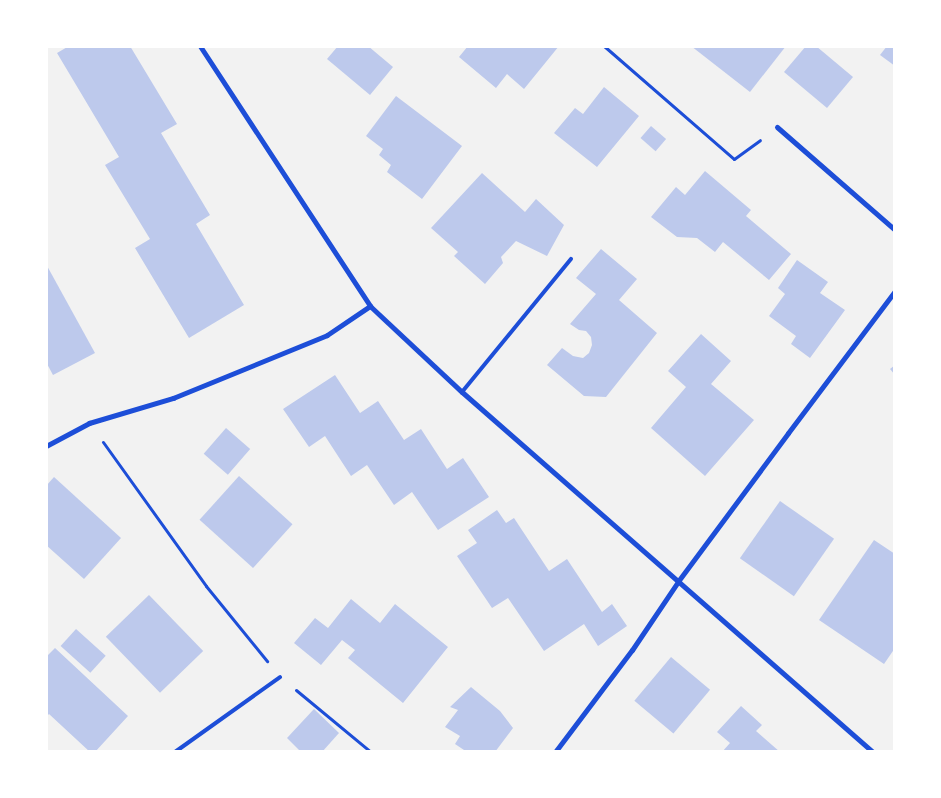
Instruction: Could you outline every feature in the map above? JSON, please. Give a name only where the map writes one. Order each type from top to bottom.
[{"type":"street","points":[[200,46],[370,306],[462,392],[874,752]]},
{"type":"street","points":[[777,127],[895,230]]},
{"type":"street","points":[[555,752],[632,650],[679,580],[895,291]]},
{"type":"street","points":[[46,446],[89,423],[173,398],[327,336],[370,306]]},
{"type":"lane","points":[[462,392],[571,259]]},
{"type":"lane","points":[[175,752],[280,677]]},
{"type":"path","points":[[604,46],[734,159],[777,127]]},
{"type":"path","points":[[89,423],[206,586],[280,677],[371,752]]},
{"type":"building","points":[[69,46],[130,46],[177,124],[161,133],[210,215],[196,224],[244,305],[189,338],[135,248],[150,239],[105,165],[119,157],[57,53]]},
{"type":"building","points":[[338,46],[368,46],[393,67],[370,95],[327,59]]},
{"type":"building","points":[[468,46],[559,46],[524,89],[507,74],[496,88],[459,57]]},
{"type":"building","points":[[691,46],[786,46],[750,92]]},
{"type":"building","points":[[806,46],[816,46],[853,77],[827,108],[784,72]]},
{"type":"building","points":[[887,46],[895,46],[895,66],[880,55]]},
{"type":"building","points":[[604,87],[639,116],[597,167],[554,133],[575,108],[583,114]]},
{"type":"building","points":[[396,96],[462,146],[422,199],[387,172],[391,165],[379,155],[383,149],[366,136]]},
{"type":"building","points":[[651,126],[666,139],[656,151],[641,138]]},
{"type":"building","points":[[705,171],[751,210],[746,216],[791,254],[769,280],[723,242],[715,252],[697,238],[677,237],[651,217],[676,187],[685,195]]},
{"type":"building","points":[[482,173],[525,212],[536,199],[564,225],[547,256],[516,241],[501,257],[503,263],[485,284],[454,256],[458,252],[431,228]]},
{"type":"building","points":[[601,249],[637,279],[619,300],[657,333],[606,397],[584,396],[547,365],[562,348],[573,356],[583,358],[589,353],[592,345],[591,337],[586,331],[579,330],[570,324],[596,294],[576,278]]},
{"type":"building","points":[[797,260],[828,282],[820,293],[845,310],[810,358],[791,344],[796,336],[769,316],[785,294],[778,288]]},
{"type":"building","points":[[46,264],[95,353],[53,375],[46,362]]},
{"type":"building","points":[[701,334],[731,361],[711,384],[754,420],[705,476],[651,428],[686,387],[668,371]]},
{"type":"building","points":[[895,365],[895,375],[890,369]]},
{"type":"building","points":[[335,375],[360,413],[378,401],[404,440],[421,429],[447,469],[463,458],[489,497],[438,530],[412,492],[394,505],[367,465],[351,476],[325,436],[309,447],[283,409]]},
{"type":"building","points":[[226,428],[250,449],[228,475],[204,454]]},
{"type":"building","points":[[239,476],[293,524],[253,568],[200,520]]},
{"type":"building","points":[[54,477],[121,538],[84,579],[46,545],[46,486]]},
{"type":"building","points":[[780,501],[834,539],[794,596],[740,558]]},
{"type":"building","points":[[497,510],[506,523],[514,518],[549,571],[567,559],[602,612],[612,604],[627,626],[598,646],[584,624],[544,651],[508,598],[492,608],[457,556],[477,543],[468,530]]},
{"type":"building","points":[[874,540],[895,554],[895,648],[884,664],[819,620]]},
{"type":"building","points":[[149,595],[203,651],[160,693],[106,637]]},
{"type":"building","points":[[351,599],[380,623],[395,604],[448,647],[403,703],[348,658],[355,650],[342,640],[321,665],[294,643],[315,618],[328,628]]},
{"type":"building","points":[[76,629],[106,656],[90,673],[61,646]]},
{"type":"building","points":[[55,648],[128,716],[95,752],[90,752],[49,714],[46,717],[46,657]]},
{"type":"building","points":[[671,657],[710,690],[673,733],[634,701]]},
{"type":"building","points":[[471,687],[500,711],[513,728],[495,752],[467,752],[455,744],[460,736],[445,727],[458,710],[450,707]]},
{"type":"building","points":[[741,706],[762,725],[756,731],[780,752],[722,752],[730,743],[717,732]]},
{"type":"building","points":[[314,709],[339,733],[322,752],[301,752],[287,738]]}]
